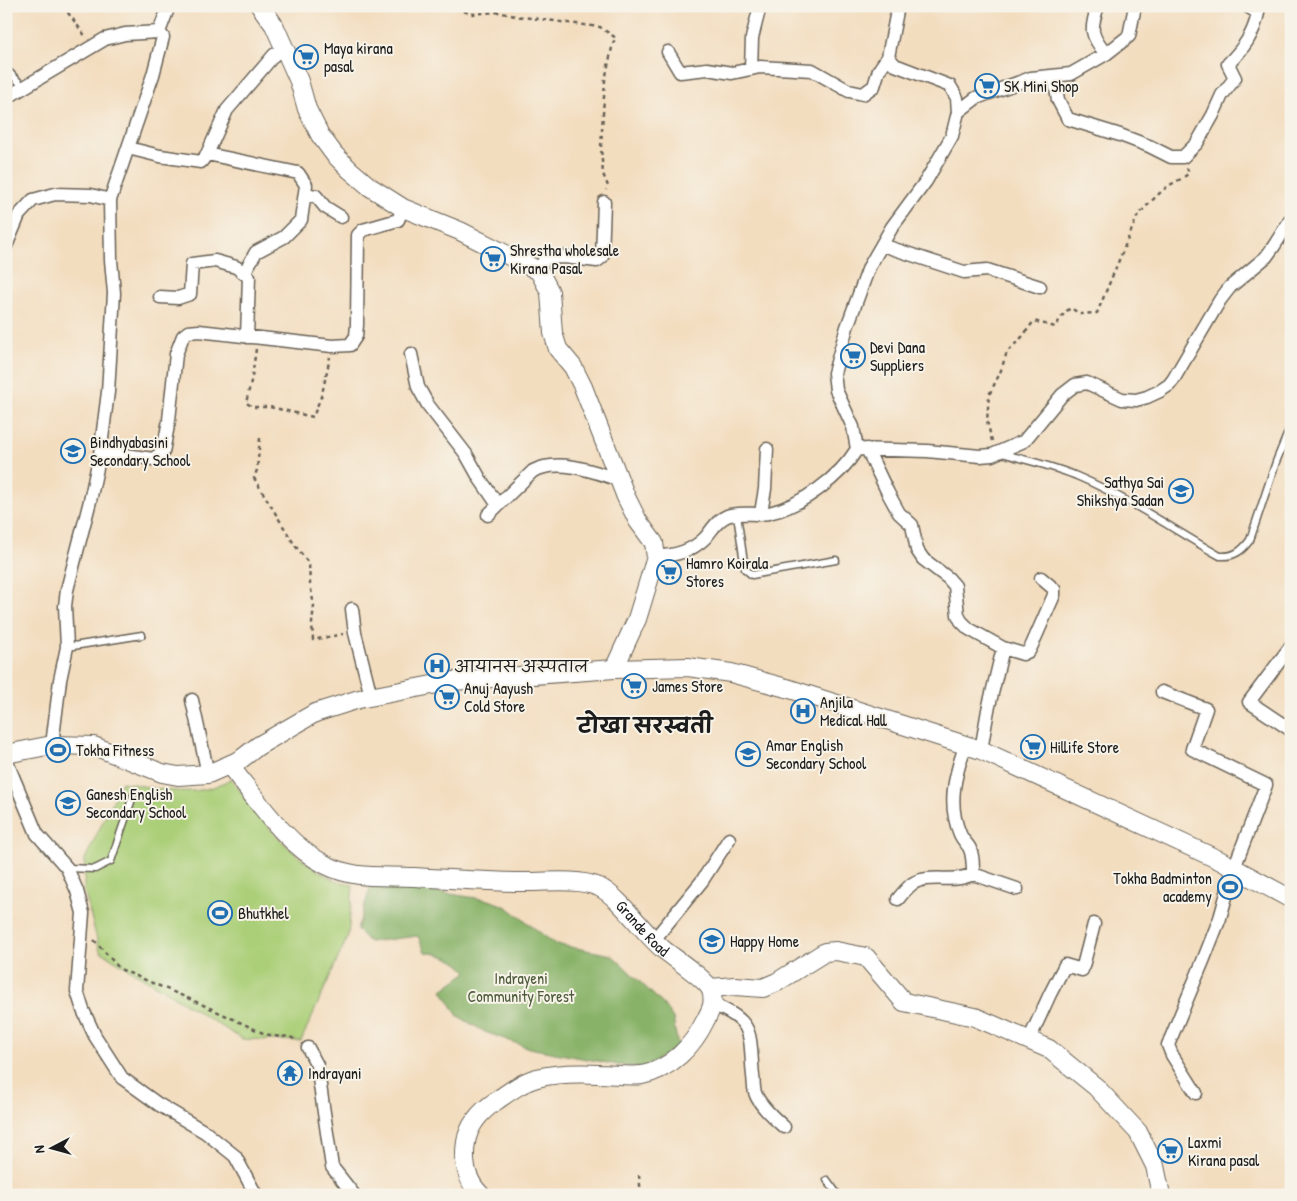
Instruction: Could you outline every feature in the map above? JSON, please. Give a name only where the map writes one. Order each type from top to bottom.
[{"type":"street","points":[[159,32],[169,6]]},
{"type":"street","points":[[260,6],[274,25],[299,81],[308,108],[325,141],[350,170],[370,187],[403,208],[460,231],[539,271],[550,292],[553,333],[558,349],[573,367],[583,387],[619,480],[638,521],[654,543],[656,557],[637,620],[614,669]]},
{"type":"street","points":[[751,69],[752,38],[760,6]]},
{"type":"street","points":[[668,52],[680,72],[707,69],[732,73],[760,68],[812,70],[849,91],[863,94],[874,86],[878,70],[888,57],[898,6]]},
{"type":"street","points":[[1098,6],[1092,23],[1095,41],[1106,54]]},
{"type":"street","points":[[958,112],[976,98],[1031,78],[1071,74],[1106,54],[1129,36],[1135,6]]},
{"type":"street","points":[[1054,76],[1058,100],[1068,119],[1120,135],[1172,157],[1183,157],[1197,143],[1213,115],[1222,94],[1235,78],[1228,64],[1244,49],[1256,25],[1258,13],[1247,6]]},
{"type":"street","points":[[6,98],[105,39],[125,34],[159,32]]},
{"type":"street","points":[[52,745],[60,680],[67,647],[66,590],[90,501],[100,454],[108,392],[114,293],[111,260],[110,200],[160,52],[163,37],[159,32]]},
{"type":"street","points":[[128,148],[160,156],[201,162],[207,154],[227,110],[274,54],[284,47]]},
{"type":"street","points":[[888,57],[895,65],[950,86],[957,98],[958,112],[952,136],[926,181],[892,227],[869,267],[847,327],[834,373],[836,390],[862,449],[900,513],[912,526],[917,550],[923,559],[948,578],[955,586],[958,615],[961,622],[969,629],[1003,648],[1022,654],[1029,652],[1054,595],[1054,589],[1041,578]]},
{"type":"street","points":[[207,154],[298,172],[306,185],[301,220],[284,237],[256,252],[244,274]]},
{"type":"street","points":[[6,246],[19,215],[33,200],[55,194],[91,195],[110,200]]},
{"type":"street","points":[[306,194],[316,196],[325,207],[342,217]]},
{"type":"street","points":[[539,271],[545,258],[564,257],[597,261],[602,258],[604,202]]},
{"type":"street","points":[[100,454],[118,454],[153,459],[163,452],[169,420],[176,354],[183,336],[188,332],[199,331],[332,346],[350,345],[356,336],[358,234],[363,230],[398,220],[403,208]]},
{"type":"street","points":[[656,557],[676,555],[690,550],[705,538],[716,524],[727,516],[769,513],[798,501],[833,478],[862,449],[927,451],[980,456],[998,453],[1024,441],[1062,395],[1075,385],[1087,383],[1122,399],[1136,400],[1147,397],[1169,385],[1220,300],[1230,287],[1266,257],[1291,219]]},
{"type":"street","points":[[882,244],[964,272],[987,270],[1040,287]]},
{"type":"street","points":[[160,297],[178,298],[190,294],[192,264],[215,262],[236,267],[249,277],[252,338]]},
{"type":"street","points":[[411,354],[418,387],[428,405],[466,454],[498,505]]},
{"type":"street","points":[[761,513],[765,489],[767,449]]},
{"type":"street","points":[[488,515],[533,471],[547,466],[579,468],[619,480]]},
{"type":"street","points":[[352,610],[355,633],[371,696]]},
{"type":"street","points":[[1291,646],[1250,702],[1291,730]]},
{"type":"street","points":[[973,874],[970,849],[961,836],[953,814],[953,793],[957,768],[974,747],[988,710],[1003,648]]},
{"type":"street","points":[[6,754],[52,745],[94,746],[162,773],[178,776],[208,774],[230,766],[286,729],[315,713],[359,698],[453,681],[614,669],[688,667],[731,673],[790,689],[974,747],[1234,868],[1291,899]]},
{"type":"street","points":[[1162,692],[1206,709],[1192,749],[1266,785],[1234,868],[1220,918],[1168,1045],[1172,1055],[1196,1093]]},
{"type":"street","points":[[192,700],[208,774]]},
{"type":"street","points":[[6,760],[37,834],[67,868],[77,892],[83,913],[77,991],[95,1036],[122,1078],[158,1104],[205,1132],[235,1156],[256,1195]]},
{"type":"street","name":"Grande Road","points":[[230,766],[282,830],[300,847],[324,864],[344,873],[369,877],[514,882],[587,882],[602,889],[712,997]]},
{"type":"street","points":[[653,941],[702,880],[729,839]]},
{"type":"street","points":[[898,899],[912,884],[923,880],[964,878],[973,874],[1016,889]]},
{"type":"street","points":[[1029,1040],[1065,965],[1082,970],[1094,924]]},
{"type":"street","points":[[481,1195],[471,1183],[467,1172],[465,1148],[475,1119],[488,1107],[513,1090],[537,1078],[568,1074],[640,1075],[656,1071],[688,1048],[700,1032],[712,997],[735,986],[763,988],[777,982],[825,952],[836,951],[866,957],[904,1002],[976,1017],[1049,1049],[1096,1087],[1138,1132],[1154,1166],[1161,1195]]},
{"type":"street","points":[[712,997],[743,1021],[751,1038],[755,1094],[772,1116],[784,1127]]},
{"type":"street","points":[[308,1048],[317,1065],[332,1167],[354,1195]]},
{"type":"lane","points":[[6,69],[24,88]]},
{"type":"lane","points":[[998,453],[1053,466],[1080,477],[1220,556],[1230,557],[1244,548],[1250,540],[1276,462],[1291,425]]},
{"type":"lane","points":[[737,515],[744,569],[752,575],[836,560]]},
{"type":"lane","points":[[67,647],[142,635]]},
{"type":"lane","points":[[67,868],[95,868],[111,861],[133,796]]},
{"type":"lane","points":[[827,1180],[838,1195]]},
{"type":"path","points":[[63,6],[92,46]]},
{"type":"path","points":[[464,11],[471,14],[498,12],[600,27],[616,38],[613,43],[605,80],[601,147],[602,174],[608,186],[601,197],[604,202]]},
{"type":"path","points":[[998,453],[987,421],[989,395],[1000,373],[1007,352],[1034,321],[1055,327],[1065,312],[1071,308],[1080,314],[1098,314],[1136,217],[1168,186],[1181,180],[1189,173],[1183,157]]},
{"type":"path","points":[[252,338],[252,377],[246,403],[254,407],[270,407],[313,417],[322,394],[332,346]]},
{"type":"path","points":[[260,438],[257,470],[254,478],[294,544],[309,564],[314,606],[313,640],[355,633]]},
{"type":"path","points":[[94,939],[120,969],[265,1034],[280,1037],[290,1036],[308,1048]]},
{"type":"path","points":[[638,1175],[641,1195]]},
{"type":"green space","name":"Bhutkhel","points":[[231,779],[275,834],[301,859],[334,879],[353,885],[348,936],[301,1041],[242,1039],[100,951],[84,890],[85,859],[122,782],[168,790],[191,791],[213,787]]},
{"type":"green space","name":"Indrayeni Community Forest","points":[[372,882],[489,900],[507,907],[555,944],[612,955],[663,1004],[673,1018],[678,1047],[644,1068],[529,1048],[485,1032],[458,1016],[442,990],[467,972],[463,967],[454,960],[425,952],[418,936],[369,942],[357,930]]},
{"type":"place","name":"Maya kirana pasal","points":[[306,57]]},
{"type":"place","name":"SK Mini Shop","points":[[987,86]]},
{"type":"place","name":"Shrestha wholesale Kirana Pasal","points":[[493,259]]},
{"type":"place","name":"Devi Dana Suppliers","points":[[853,356]]},
{"type":"place","name":"Bindhyabasini Secondary School","points":[[73,451]]},
{"type":"place","name":"Sathya Sai Shikshya Sadan","points":[[1181,491]]},
{"type":"place","name":"Hamro Koirala Stores","points":[[669,572]]},
{"type":"place","name":"आयानस अस्पताल","points":[[437,666]]},
{"type":"place","name":"James Store","points":[[634,686]]},
{"type":"place","name":"Anuj Aayush Cold Store","points":[[447,697]]},
{"type":"place","name":"Anjila Medical Hall","points":[[803,711]]},
{"type":"place","name":"Hillife Store","points":[[1033,747]]},
{"type":"place","name":"Tokha Fitness","points":[[58,750]]},
{"type":"place","name":"Amar English Secondary School","points":[[748,754]]},
{"type":"place","name":"Ganesh English Secondary School","points":[[68,803]]},
{"type":"place","name":"Tokha Badminton academy","points":[[1230,887]]},
{"type":"place","name":"Bhutkhel","points":[[220,913]]},
{"type":"place","name":"Happy Home","points":[[712,941]]},
{"type":"place","name":"Indrayani","points":[[290,1073]]},
{"type":"place","name":"Laxmi Kirana pasal","points":[[1170,1151]]},
{"type":"district","name":"टोखा सरस्वती","points":[[645,726]]}]
